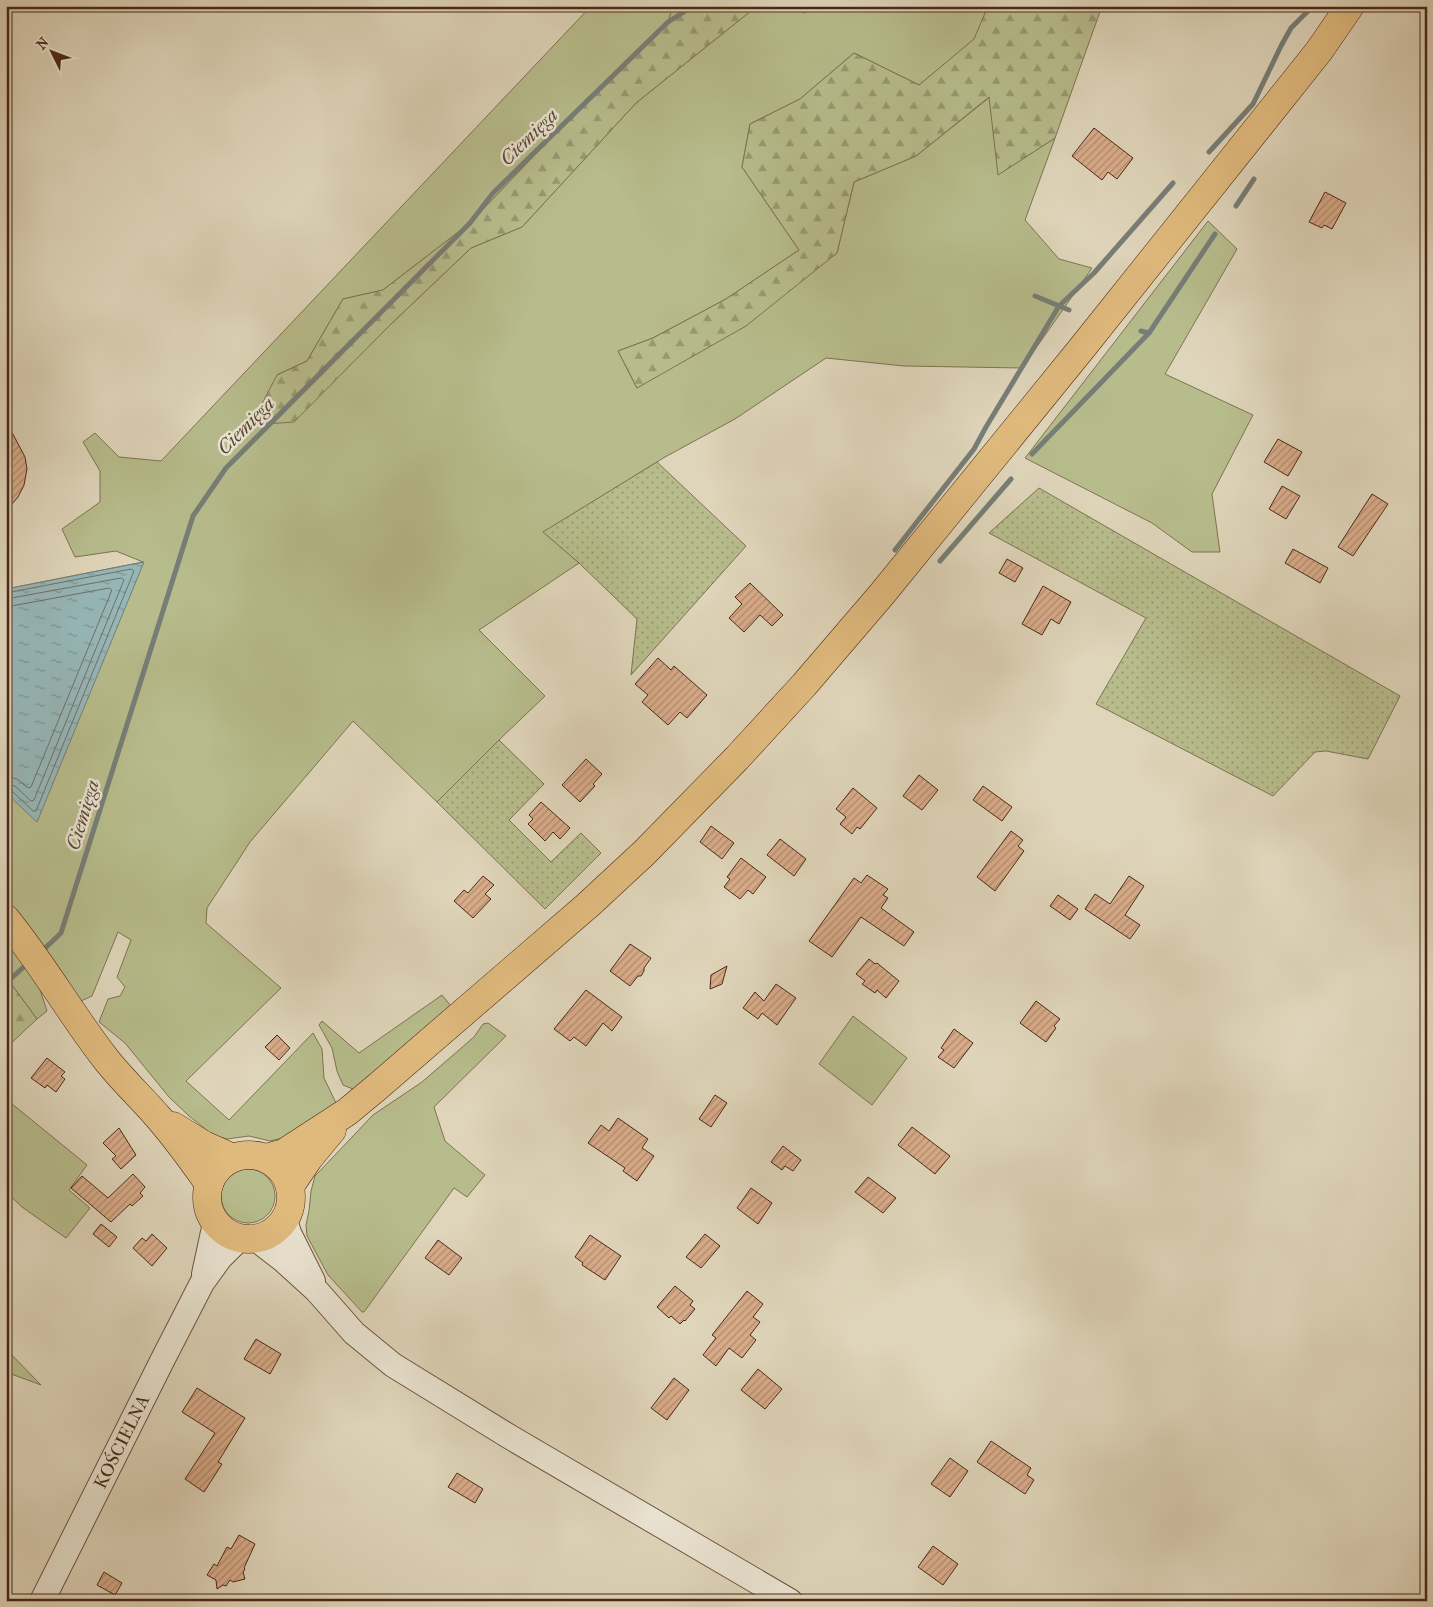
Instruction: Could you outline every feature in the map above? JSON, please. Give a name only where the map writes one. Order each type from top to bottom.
[{"type":"main road","points":[[266,1158],[284,1153],[347,1112],[588,905],[644,853],[730,765],[804,685],[894,580],[1082,348],[1319,50],[1350,6]]},
{"type":"main road","points":[[1319,50],[1360,6]]},
{"type":"main road","points":[[10,924],[53,982],[76,1019],[107,1061],[158,1117],[192,1160],[208,1184]]},
{"type":"main road","points":[[290,1186],[309,1158],[347,1112]]},
{"type":"main road","points":[[158,1117],[204,1145],[233,1158]]},
{"type":"main road","points":[[255,1155],[266,1158],[274,1162],[281,1169],[290,1186],[291,1203],[285,1220],[272,1233],[247,1239],[222,1230],[215,1223],[208,1208],[208,1184],[218,1168],[233,1158],[255,1155]]},
{"type":"street","points":[[285,1220],[289,1233],[317,1292]]},
{"type":"street","name":"KOŚCIELNA","points":[[202,1283],[215,1223]]},
{"type":"street","name":"KOŚCIELNA","points":[[42,1601],[202,1283],[220,1258],[247,1239]]},
{"type":"street","points":[[247,1239],[283,1260],[317,1292],[354,1332],[393,1365],[510,1437],[790,1601]]},
{"type":"green space","points":[[591,6],[673,6],[668,22],[572,116],[470,223],[383,290],[343,299],[307,361],[277,375],[390,325],[471,248],[522,227],[636,103],[757,6],[777,6],[805,13],[808,6],[988,6],[975,39],[919,85],[854,53],[800,99],[750,124],[742,167],[799,250],[726,299],[653,338],[618,351],[637,388],[837,253],[854,182],[916,156],[990,97],[999,174],[1055,138],[1025,220],[1059,259],[1092,268],[1022,368],[904,366],[826,358],[735,419],[665,457],[544,532],[579,563],[479,630],[545,696],[437,802],[353,721],[250,842],[207,908],[206,923],[281,988],[186,1081],[229,1120],[313,1033],[322,1049],[324,1078],[336,1103],[336,1110],[283,1138],[270,1141],[249,1136],[227,1139],[213,1135],[169,1097],[125,1043],[99,1022],[108,999],[120,996],[125,987],[117,977],[131,940],[118,932],[92,996],[81,1001],[23,922],[6,930],[6,589],[143,562],[116,551],[75,557],[62,529],[100,502],[100,471],[83,442],[95,433],[119,457],[161,461]]},
{"type":"green space","points":[[673,6],[757,6],[636,103],[522,227],[471,248],[390,325],[294,422],[251,425],[277,375],[307,361],[343,299],[383,290],[470,223],[572,116],[668,22]]},
{"type":"green space","points":[[988,6],[1102,6],[1055,138],[998,175],[989,97],[916,156],[854,182],[837,253],[746,326],[637,388],[618,351],[653,338],[726,299],[799,250],[742,167],[750,124],[800,99],[854,53],[919,85],[974,39]]},
{"type":"green space","points":[[1208,221],[1237,249],[1165,374],[1253,415],[1212,494],[1220,552],[1192,552],[1152,523],[1025,458]]},
{"type":"green space","points":[[657,462],[746,546],[631,675],[637,619],[579,563],[543,532]]},
{"type":"green space","points":[[1039,488],[1400,696],[1368,759],[1326,751],[1315,752],[1273,796],[1096,704],[1146,618],[989,533]]},
{"type":"green space","points":[[499,740],[544,784],[509,820],[551,862],[581,833],[601,853],[545,909],[437,802]]},
{"type":"green space","points":[[6,934],[35,974],[47,1011],[37,1019],[6,977]]},
{"type":"green space","points":[[6,977],[37,1019],[6,1048]]},
{"type":"green space","points":[[442,995],[451,1006],[366,1090],[353,1089],[343,1085],[337,1071],[332,1048],[319,1025],[322,1021],[359,1053]]},
{"type":"green space","points":[[853,1016],[907,1058],[872,1105],[819,1064]]},
{"type":"green space","points":[[488,1023],[506,1036],[434,1107],[445,1141],[485,1175],[467,1197],[454,1188],[364,1312],[362,1312],[328,1275],[307,1236],[306,1225],[315,1176],[373,1115],[422,1082],[474,1037],[483,1024]]},
{"type":"green space","points":[[6,1099],[87,1165],[69,1190],[90,1208],[66,1238],[22,1207],[6,1192]]},
{"type":"green space","points":[[243,1169],[253,1169],[263,1173],[271,1181],[275,1196],[271,1211],[263,1219],[253,1223],[243,1223],[233,1219],[225,1211],[221,1201],[221,1191],[225,1181],[233,1173]]},
{"type":"green space","points":[[6,1349],[41,1385],[6,1372]]},
{"type":"water","points":[[144,562],[37,822],[6,793],[6,589]]},
{"type":"building","points":[[1094,128],[1133,158],[1117,179],[1108,172],[1102,180],[1072,156]]},
{"type":"building","points":[[1325,192],[1346,203],[1332,229],[1324,225],[1322,228],[1309,222]]},
{"type":"building","points":[[6,421],[25,457],[27,469],[24,485],[18,497],[6,511]]},
{"type":"building","points":[[1278,439],[1302,452],[1288,476],[1264,462]]},
{"type":"building","points":[[1282,486],[1300,496],[1286,519],[1269,509]]},
{"type":"building","points":[[1372,494],[1388,504],[1353,556],[1338,547]]},
{"type":"building","points":[[1293,549],[1328,568],[1320,583],[1285,563]]},
{"type":"building","points":[[1007,559],[1023,568],[1015,582],[999,573]]},
{"type":"building","points":[[750,583],[783,615],[772,626],[760,615],[744,632],[729,618],[742,604],[735,597]]},
{"type":"building","points":[[1043,586],[1071,602],[1059,624],[1051,619],[1042,635],[1022,624]]},
{"type":"building","points":[[658,658],[671,670],[674,666],[707,695],[687,718],[680,712],[668,725],[642,702],[648,695],[635,684]]},
{"type":"building","points":[[586,759],[602,774],[593,784],[595,786],[580,802],[562,785]]},
{"type":"building","points":[[919,775],[938,790],[922,810],[903,796]]},
{"type":"building","points":[[983,786],[1012,807],[1002,821],[973,800]]},
{"type":"building","points":[[853,788],[877,808],[860,829],[857,827],[852,834],[840,824],[846,817],[836,809]]},
{"type":"building","points":[[541,802],[570,828],[560,839],[553,832],[545,841],[528,824],[533,819],[529,815]]},
{"type":"building","points":[[711,826],[734,843],[722,859],[700,842]]},
{"type":"building","points":[[1011,831],[1023,840],[1018,846],[1024,851],[995,891],[977,877]]},
{"type":"building","points":[[780,839],[806,859],[794,876],[767,855]]},
{"type":"building","points":[[741,858],[766,877],[753,894],[748,890],[740,899],[724,887],[730,879],[727,877]]},
{"type":"building","points":[[867,875],[888,889],[883,895],[888,898],[881,908],[914,932],[904,946],[861,917],[832,957],[809,941],[854,878],[861,883]]},
{"type":"building","points":[[483,876],[494,885],[485,894],[491,899],[473,918],[454,901],[464,890],[468,893]]},
{"type":"building","points":[[1129,876],[1144,886],[1125,915],[1140,925],[1130,939],[1085,909],[1095,894],[1110,904]]},
{"type":"building","points":[[1058,895],[1078,909],[1070,920],[1050,906]]},
{"type":"building","points":[[630,944],[651,958],[641,976],[638,976],[630,986],[610,971]]},
{"type":"building","points":[[869,959],[875,964],[877,963],[899,981],[886,998],[877,990],[875,993],[862,984],[865,981],[856,974]]},
{"type":"building","points":[[727,966],[722,984],[710,989],[711,975]]},
{"type":"building","points":[[776,984],[796,998],[777,1025],[762,1013],[758,1019],[743,1008],[755,992],[764,1001]]},
{"type":"building","points":[[586,990],[622,1017],[612,1031],[603,1023],[586,1046],[574,1037],[570,1041],[554,1029]]},
{"type":"building","points":[[1036,1001],[1060,1019],[1046,1042],[1020,1023]]},
{"type":"building","points":[[954,1029],[973,1043],[954,1068],[938,1057],[944,1050],[941,1048]]},
{"type":"building","points":[[277,1035],[290,1048],[279,1060],[265,1047]]},
{"type":"building","points":[[47,1058],[65,1072],[61,1076],[65,1079],[56,1092],[47,1085],[45,1088],[31,1078]]},
{"type":"building","points":[[715,1095],[727,1103],[711,1127],[699,1119]]},
{"type":"building","points":[[618,1118],[648,1139],[642,1148],[654,1156],[637,1181],[623,1171],[625,1168],[588,1143],[601,1125],[609,1131]]},
{"type":"building","points":[[912,1127],[950,1156],[935,1174],[898,1145]]},
{"type":"building","points":[[119,1128],[136,1155],[121,1169],[112,1159],[116,1156],[103,1143]]},
{"type":"building","points":[[783,1146],[801,1160],[793,1171],[785,1166],[782,1170],[771,1162]]},
{"type":"building","points":[[133,1174],[145,1187],[140,1193],[143,1196],[132,1206],[130,1204],[111,1222],[71,1188],[82,1176],[108,1198]]},
{"type":"building","points":[[868,1177],[896,1198],[883,1213],[855,1192]]},
{"type":"building","points":[[751,1188],[772,1203],[758,1224],[737,1208]]},
{"type":"building","points":[[101,1224],[117,1237],[109,1247],[93,1234]]},
{"type":"building","points":[[152,1234],[167,1248],[152,1266],[133,1248],[142,1238],[146,1241]]},
{"type":"building","points":[[705,1234],[720,1246],[701,1268],[686,1257]]},
{"type":"building","points":[[590,1235],[621,1256],[605,1280],[582,1265],[583,1263],[575,1257]]},
{"type":"building","points":[[438,1240],[462,1258],[449,1275],[425,1258]]},
{"type":"building","points":[[675,1286],[693,1301],[690,1305],[695,1309],[680,1324],[671,1316],[669,1318],[657,1307]]},
{"type":"building","points":[[747,1291],[763,1304],[753,1317],[760,1322],[750,1335],[756,1340],[742,1358],[729,1348],[716,1366],[703,1355],[716,1338],[712,1335]]},
{"type":"building","points":[[256,1339],[281,1354],[270,1374],[244,1359]]},
{"type":"building","points":[[758,1369],[782,1389],[765,1409],[741,1390]]},
{"type":"building","points":[[674,1378],[689,1390],[667,1420],[651,1408]]},
{"type":"building","points":[[197,1388],[245,1418],[218,1462],[222,1464],[204,1492],[185,1479],[215,1433],[182,1412]]},
{"type":"building","points":[[991,1441],[1031,1468],[1027,1475],[1034,1480],[1025,1494],[977,1462]]},
{"type":"building","points":[[950,1458],[968,1471],[950,1497],[931,1484]]},
{"type":"building","points":[[457,1473],[483,1489],[475,1503],[448,1487]]},
{"type":"building","points":[[239,1535],[255,1544],[244,1568],[245,1579],[233,1582],[230,1580],[226,1586],[223,1585],[217,1589],[216,1580],[207,1575],[214,1564],[217,1566],[227,1547],[231,1549]]},
{"type":"building","points":[[933,1546],[958,1564],[943,1585],[918,1567]]},
{"type":"building","points":[[104,1572],[122,1583],[115,1595],[97,1585]]},
{"type":"waterway","name":"Ciemięga","points":[[40,953],[61,933],[193,516],[226,468],[470,223],[493,193],[668,22],[693,6]]},
{"type":"waterway","points":[[1209,152],[1253,104],[1291,28],[1313,6]]},
{"type":"waterway","points":[[1236,206],[1254,179]]},
{"type":"waterway","points":[[895,550],[974,449],[1059,306],[1094,273],[1173,183]]},
{"type":"waterway","points":[[1032,454],[1149,333],[1215,234]]},
{"type":"waterway","points":[[1035,296],[1069,310]]},
{"type":"waterway","points":[[1141,331],[1149,333]]},
{"type":"waterway","points":[[940,561],[1011,479]]},
{"type":"waterway","name":"Ciemięga","points":[[6,983],[28,963]]}]
